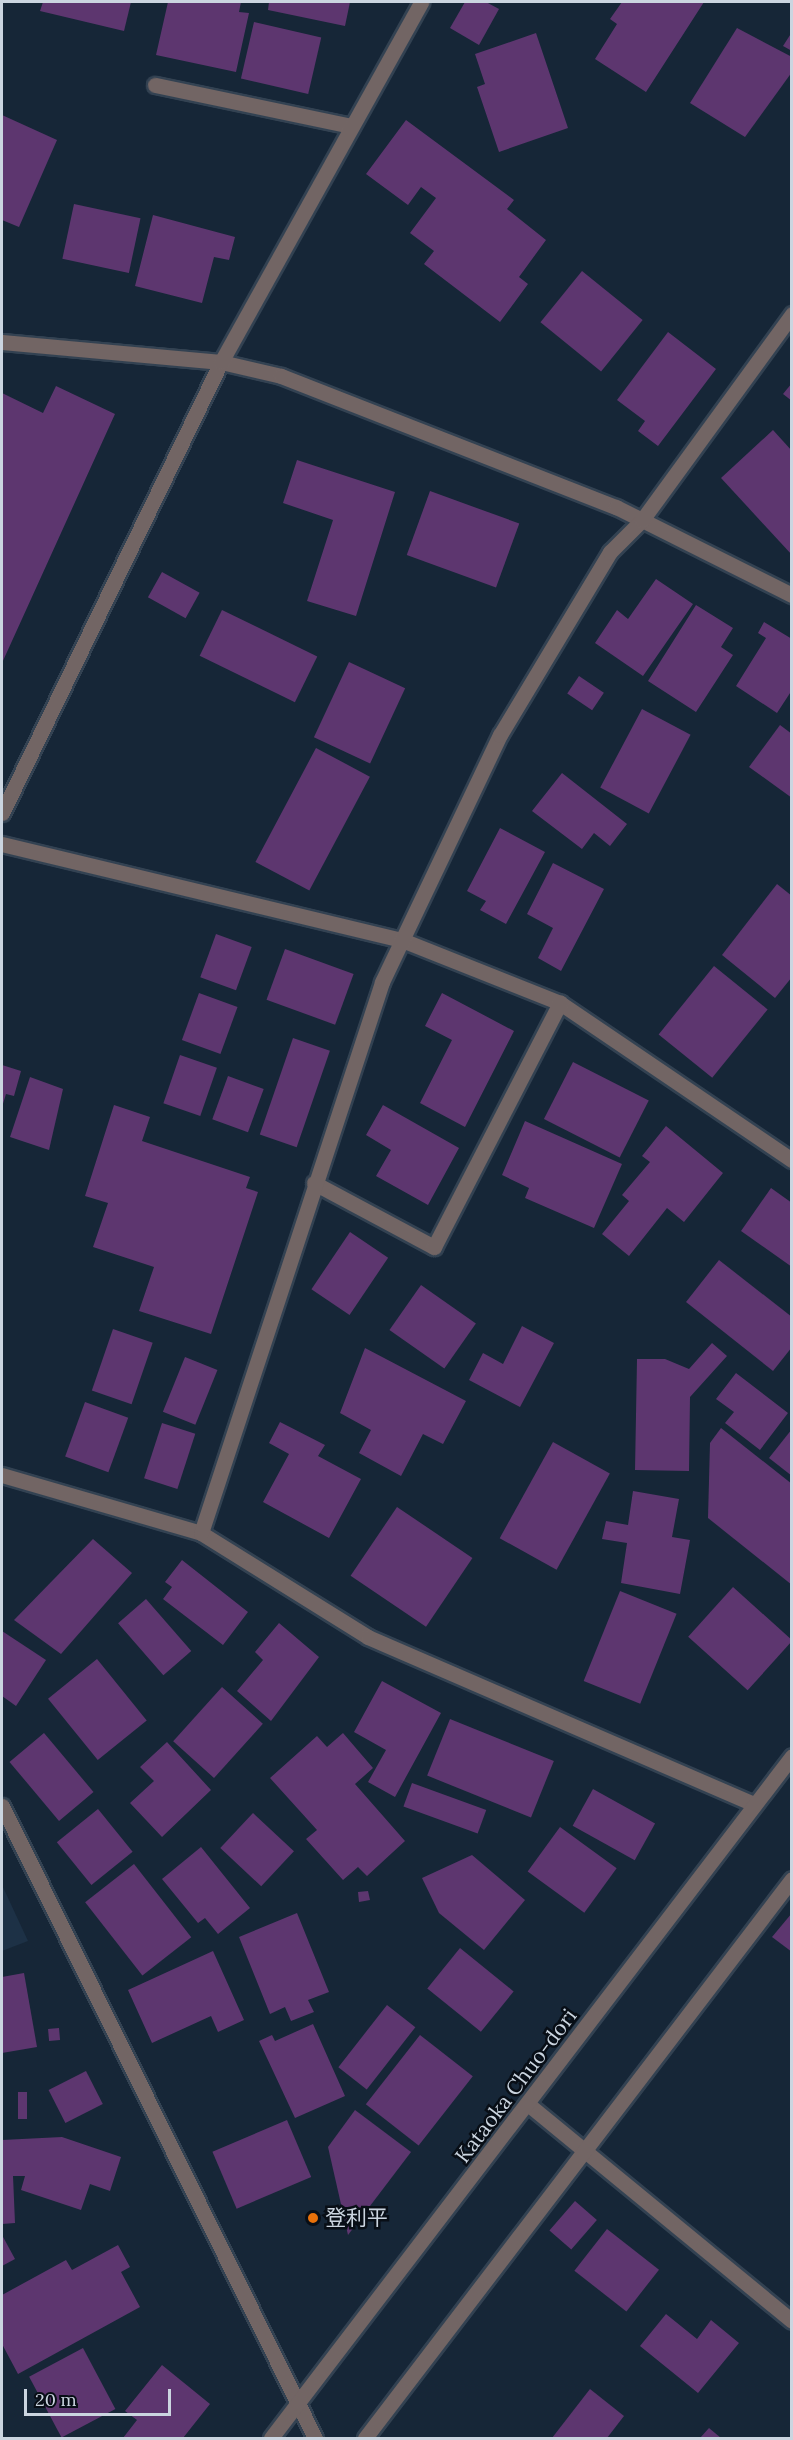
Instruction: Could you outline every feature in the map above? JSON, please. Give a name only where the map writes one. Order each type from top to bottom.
[{"type":"street","points":[[2,813],[220,362],[421,2]]},
{"type":"street","points":[[155,85],[352,126]]},
{"type":"street","points":[[201,1533],[314,1184],[402,940],[500,735],[610,552],[642,520],[792,314]]},
{"type":"street","points":[[2,342],[220,362],[281,376],[642,520],[792,595]]},
{"type":"street","points":[[2,844],[402,940],[560,1003],[792,1160]]},
{"type":"street","points":[[314,1184],[434,1247],[560,1003]]},
{"type":"street","points":[[2,1475],[201,1533],[368,1637],[753,1804]]},
{"type":"street","name":"Kataoka Chuo-dori","points":[[270,2439],[529,2105],[753,1804],[792,1756]]},
{"type":"street","points":[[2,1806],[299,2401],[315,2439]]},
{"type":"street","points":[[365,2439],[584,2148],[792,1879]]},
{"type":"street","points":[[529,2105],[792,2321]]},
{"type":"shaded area","points":[[2,1885],[28,1941],[2,1951]]},
{"type":"building","points":[[43,2],[131,2],[124,31],[40,11]]},
{"type":"building","points":[[168,2],[241,2],[239,12],[249,13],[236,72],[156,55]]},
{"type":"building","points":[[269,2],[350,2],[345,26],[268,10]]},
{"type":"building","points":[[465,2],[486,2],[499,9],[479,45],[450,28]]},
{"type":"building","points":[[622,2],[704,2],[646,92],[595,59],[617,24],[610,19]]},
{"type":"building","points":[[254,22],[321,38],[308,94],[241,79]]},
{"type":"building","points":[[737,28],[792,57],[792,72],[745,137],[690,103]]},
{"type":"building","points":[[792,32],[792,51],[783,46]]},
{"type":"building","points":[[536,33],[568,128],[499,152],[477,87],[485,84],[475,54]]},
{"type":"building","points":[[2,115],[57,140],[19,227],[2,220]]},
{"type":"building","points":[[406,120],[514,200],[507,209],[546,240],[519,277],[528,284],[500,322],[424,264],[434,251],[410,233],[436,198],[421,187],[408,205],[366,174]]},
{"type":"building","points":[[74,204],[141,218],[129,273],[62,259]]},
{"type":"building","points":[[153,215],[235,237],[229,260],[214,257],[202,303],[135,286]]},
{"type":"building","points":[[582,271],[643,320],[601,371],[540,322]]},
{"type":"building","points":[[668,332],[716,369],[658,446],[638,431],[645,421],[617,400]]},
{"type":"building","points":[[792,383],[792,401],[783,394]]},
{"type":"building","points":[[56,386],[115,414],[2,663],[2,393],[43,413]]},
{"type":"building","points":[[773,430],[792,451],[792,555],[721,478]]},
{"type":"building","points":[[297,460],[395,492],[356,616],[307,601],[333,520],[283,503]]},
{"type":"building","points":[[430,491],[519,523],[496,587],[407,555]]},
{"type":"building","points":[[162,572],[200,593],[186,618],[148,597]]},
{"type":"building","points":[[656,579],[693,604],[643,676],[595,643],[617,610],[628,619]]},
{"type":"building","points":[[696,605],[733,628],[721,647],[733,655],[696,712],[648,681]]},
{"type":"building","points":[[222,610],[317,656],[295,702],[200,656]]},
{"type":"building","points":[[764,622],[792,639],[792,690],[777,713],[736,686],[766,638],[758,633]]},
{"type":"building","points":[[349,662],[405,688],[370,763],[314,737]]},
{"type":"building","points":[[579,676],[604,693],[592,710],[567,693]]},
{"type":"building","points":[[642,709],[691,735],[649,813],[600,788]]},
{"type":"building","points":[[780,725],[792,734],[792,798],[749,767]]},
{"type":"building","points":[[316,748],[370,777],[309,891],[255,862]]},
{"type":"building","points":[[562,773],[627,824],[610,846],[594,833],[582,849],[532,811]]},
{"type":"building","points":[[500,828],[545,852],[506,924],[480,910],[486,901],[467,891]]},
{"type":"building","points":[[553,863],[604,889],[561,971],[538,958],[553,928],[527,914]]},
{"type":"building","points":[[777,884],[792,896],[792,977],[775,998],[722,955]]},
{"type":"building","points":[[216,934],[252,947],[236,990],[200,977]]},
{"type":"building","points":[[285,949],[354,974],[335,1025],[267,1000]]},
{"type":"building","points":[[714,966],[768,1009],[712,1078],[659,1034]]},
{"type":"building","points":[[199,993],[238,1007],[220,1054],[182,1040]]},
{"type":"building","points":[[442,993],[514,1031],[465,1127],[420,1103],[452,1040],[425,1026]]},
{"type":"building","points":[[293,1038],[330,1051],[297,1147],[260,1134]]},
{"type":"building","points":[[180,1055],[217,1068],[200,1116],[163,1103]]},
{"type":"building","points":[[573,1062],[649,1101],[620,1158],[544,1119]]},
{"type":"building","points":[[2,1065],[21,1071],[14,1096],[6,1094],[2,1107]]},
{"type":"building","points":[[228,1076],[264,1089],[248,1132],[212,1119]]},
{"type":"building","points":[[30,1077],[63,1089],[49,1150],[10,1137]]},
{"type":"building","points":[[114,1105],[150,1117],[142,1141],[250,1177],[246,1188],[258,1192],[211,1334],[139,1311],[154,1267],[93,1247],[108,1203],[85,1196]]},
{"type":"building","points":[[383,1105],[459,1148],[428,1205],[376,1176],[391,1150],[366,1135]]},
{"type":"building","points":[[525,1121],[622,1164],[594,1228],[525,1198],[529,1188],[502,1175]]},
{"type":"building","points":[[666,1126],[723,1173],[684,1222],[667,1208],[629,1256],[602,1234],[629,1201],[622,1195],[650,1162],[642,1156]]},
{"type":"building","points":[[771,1188],[792,1203],[792,1267],[741,1231]]},
{"type":"building","points":[[350,1232],[388,1258],[350,1315],[311,1289]]},
{"type":"building","points":[[719,1260],[792,1317],[792,1347],[773,1371],[686,1302]]},
{"type":"building","points":[[421,1285],[476,1323],[444,1368],[389,1330]]},
{"type":"building","points":[[522,1326],[554,1343],[520,1407],[469,1380],[483,1353],[503,1364]]},
{"type":"building","points":[[113,1329],[153,1343],[132,1404],[92,1390]]},
{"type":"building","points":[[712,1343],[727,1356],[690,1397],[689,1471],[635,1470],[637,1359],[665,1359],[689,1369]]},
{"type":"building","points":[[365,1348],[466,1401],[443,1444],[423,1434],[401,1476],[359,1453],[371,1430],[340,1413]]},
{"type":"building","points":[[185,1357],[217,1370],[195,1425],[163,1412]]},
{"type":"building","points":[[736,1373],[788,1413],[760,1450],[725,1423],[734,1412],[716,1399]]},
{"type":"building","points":[[85,1402],[128,1418],[108,1472],[65,1457]]},
{"type":"building","points":[[280,1422],[325,1445],[318,1456],[361,1479],[329,1538],[263,1502],[289,1454],[269,1443]]},
{"type":"building","points":[[162,1423],[195,1434],[177,1489],[144,1478]]},
{"type":"building","points":[[721,1428],[792,1484],[792,1585],[708,1518],[710,1443]]},
{"type":"building","points":[[792,1429],[792,1476],[769,1458]]},
{"type":"building","points":[[553,1442],[610,1474],[557,1570],[500,1538]]},
{"type":"building","points":[[633,1491],[679,1499],[672,1537],[690,1540],[680,1594],[621,1583],[627,1543],[602,1539],[606,1521],[628,1525]]},
{"type":"building","points":[[397,1507],[472,1558],[426,1627],[351,1576]]},
{"type":"building","points":[[93,1539],[132,1573],[61,1654],[14,1620]]},
{"type":"building","points":[[182,1560],[248,1612],[223,1645],[163,1599],[172,1587],[165,1582]]},
{"type":"building","points":[[733,1587],[792,1640],[748,1690],[688,1637]]},
{"type":"building","points":[[620,1591],[677,1614],[640,1704],[584,1681]]},
{"type":"building","points":[[146,1599],[191,1651],[163,1675],[118,1623]]},
{"type":"building","points":[[279,1623],[319,1657],[271,1721],[237,1691],[263,1660],[255,1652]]},
{"type":"building","points":[[2,1631],[46,1660],[16,1706],[2,1696]]},
{"type":"building","points":[[97,1659],[147,1720],[98,1760],[48,1699]]},
{"type":"building","points":[[382,1681],[441,1713],[395,1797],[368,1782],[386,1750],[354,1732]]},
{"type":"building","points":[[222,1687],[263,1724],[214,1778],[173,1741]]},
{"type":"building","points":[[450,1719],[554,1761],[531,1818],[427,1776]]},
{"type":"building","points":[[44,1733],[93,1792],[59,1821],[10,1762]]},
{"type":"building","points":[[343,1733],[373,1768],[355,1784],[405,1841],[367,1876],[358,1867],[343,1880],[306,1839],[317,1830],[270,1778],[317,1736],[327,1747]]},
{"type":"building","points":[[167,1742],[211,1790],[162,1837],[130,1803],[154,1781],[140,1767]]},
{"type":"building","points":[[412,1783],[486,1810],[478,1834],[403,1806]]},
{"type":"building","points":[[593,1789],[655,1823],[635,1860],[573,1826]]},
{"type":"building","points":[[98,1809],[133,1852],[91,1885],[57,1842]]},
{"type":"building","points":[[253,1813],[294,1851],[261,1886],[220,1848]]},
{"type":"building","points":[[560,1827],[617,1868],[584,1913],[528,1871]]},
{"type":"building","points":[[201,1847],[250,1908],[218,1934],[205,1918],[198,1923],[162,1879]]},
{"type":"building","points":[[472,1855],[525,1900],[484,1950],[439,1913],[422,1878]]},
{"type":"building","points":[[134,1864],[191,1937],[142,1975],[85,1902]]},
{"type":"building","points":[[368,1891],[370,1900],[359,1902],[358,1892]]},
{"type":"building","points":[[297,1913],[329,1992],[308,2000],[314,2012],[291,2021],[285,2007],[270,2014],[239,1937]]},
{"type":"building","points":[[792,1913],[792,1952],[772,1937]]},
{"type":"building","points":[[460,1948],[514,1991],[481,2032],[427,1988]]},
{"type":"building","points":[[213,1951],[244,2020],[218,2032],[211,2016],[152,2043],[128,1990]]},
{"type":"building","points":[[24,1973],[37,2047],[2,2053],[2,1977]]},
{"type":"building","points":[[387,2005],[415,2027],[367,2089],[338,2067]]},
{"type":"building","points":[[313,2024],[345,2096],[295,2118],[259,2041],[272,2035],[275,2041]]},
{"type":"building","points":[[59,2028],[60,2040],[49,2041],[48,2029]]},
{"type":"building","points":[[420,2035],[473,2076],[419,2146],[366,2104]]},
{"type":"building","points":[[86,2071],[103,2104],[65,2123],[49,2090]]},
{"type":"building","points":[[18,2092],[27,2092],[27,2119],[18,2119]]},
{"type":"building","points":[[355,2110],[411,2152],[348,2235],[328,2147]]},
{"type":"building","points":[[287,2120],[311,2177],[237,2209],[212,2152]]},
{"type":"building","points":[[62,2137],[121,2157],[110,2191],[90,2184],[81,2210],[21,2190],[25,2176],[13,2176],[15,2223],[2,2224],[2,2140]]},
{"type":"building","points":[[575,2201],[597,2220],[571,2249],[549,2230]]},
{"type":"building","points":[[607,2229],[659,2270],[626,2311],[574,2271]]},
{"type":"building","points":[[2,2235],[15,2259],[2,2266]]},
{"type":"building","points":[[118,2245],[130,2267],[121,2272],[140,2307],[18,2374],[2,2344],[2,2295],[66,2260],[72,2270]]},
{"type":"building","points":[[666,2314],[697,2339],[711,2320],[739,2343],[698,2393],[640,2346]]},
{"type":"building","points":[[83,2348],[115,2409],[62,2438],[29,2377]]},
{"type":"building","points":[[162,2365],[210,2404],[183,2438],[123,2438],[137,2420],[125,2411]]},
{"type":"building","points":[[590,2389],[624,2416],[607,2438],[552,2438]]},
{"type":"building","points":[[709,2428],[721,2438],[700,2438]]},
{"type":"place","name":"登利平","points":[[313,2218]]}]
